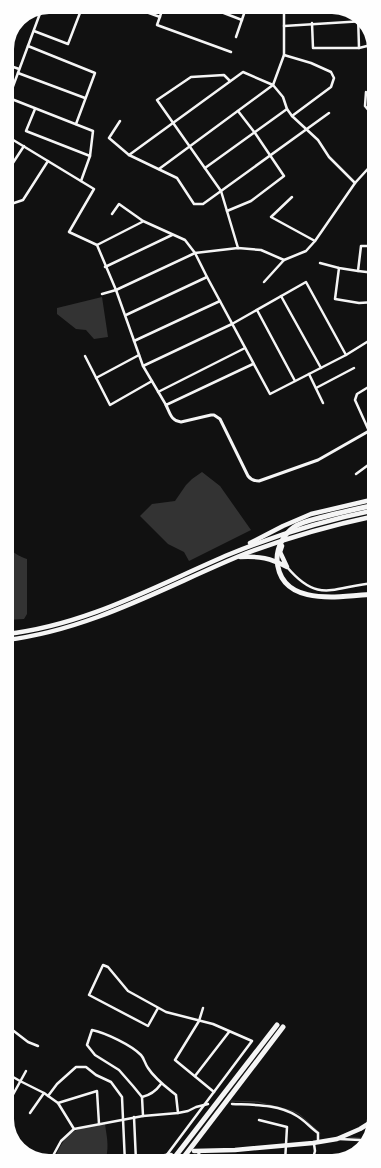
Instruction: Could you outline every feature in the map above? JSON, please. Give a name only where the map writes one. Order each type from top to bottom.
[{"type":"highway","points":[[367,507],[312,520],[296,526],[285,536],[277,556],[283,579],[293,589],[307,595],[326,597],[367,594]]},
{"type":"highway","points":[[177,1154],[277,1025]]},
{"type":"highway","points":[[186,1154],[283,1027]]},
{"type":"main road","points":[[14,633],[73,620],[131,599],[311,514],[367,501]]},
{"type":"main road","points":[[229,554],[306,528],[367,512]]},
{"type":"main road","points":[[14,639],[62,629],[104,615],[236,557],[344,522],[367,518]]},
{"type":"main road","points":[[287,567],[282,557],[281,548],[286,541],[292,538]]},
{"type":"main road","points":[[236,557],[268,558],[287,567]]},
{"type":"main road","points":[[194,1151],[287,1146],[338,1139],[367,1125]]},
{"type":"street","points":[[34,31],[68,44],[80,14]]},
{"type":"street","points":[[152,14],[160,17]]},
{"type":"street","points":[[161,14],[156,25],[230,52]]},
{"type":"street","points":[[226,14],[242,20]]},
{"type":"street","points":[[236,37],[244,14]]},
{"type":"street","points":[[159,169],[272,85],[284,55],[284,14]]},
{"type":"street","points":[[14,84],[40,15]]},
{"type":"street","points":[[284,26],[353,21]]},
{"type":"street","points":[[312,23],[313,48],[359,48],[367,46]]},
{"type":"street","points":[[358,25],[359,48]]},
{"type":"street","points":[[28,46],[95,73],[76,124]]},
{"type":"street","points":[[284,55],[311,63],[331,72],[334,78],[331,87],[292,116]]},
{"type":"street","points":[[14,67],[19,69]]},
{"type":"street","points":[[129,155],[243,72],[272,85],[283,97],[287,109],[292,116],[318,140],[329,157],[355,182]]},
{"type":"street","points":[[18,73],[85,98]]},
{"type":"street","points":[[230,81],[224,75],[191,77],[158,100],[221,191],[238,248]]},
{"type":"street","points":[[366,92],[365,106],[367,108]]},
{"type":"street","points":[[14,100],[93,130],[90,156],[81,181]]},
{"type":"street","points":[[35,108],[26,132],[90,156]]},
{"type":"street","points":[[205,168],[287,109]]},
{"type":"street","points":[[227,212],[251,201],[284,176],[238,111]]},
{"type":"street","points":[[120,121],[109,138],[129,155],[176,178],[194,204],[203,204],[329,113]]},
{"type":"street","points":[[14,140],[94,189],[68,232],[96,245],[126,315],[143,366],[172,418],[181,422],[211,415],[217,416],[248,476],[259,481],[318,460],[367,432]]},
{"type":"street","points":[[14,161],[24,146]]},
{"type":"street","points":[[14,203],[23,200],[48,161]]},
{"type":"street","points":[[264,282],[284,260],[306,251],[315,241],[355,182],[367,169]]},
{"type":"street","points":[[292,198],[271,216],[315,241]]},
{"type":"street","points":[[112,214],[119,204],[143,221],[185,240],[195,253],[270,394],[346,355],[367,342]]},
{"type":"street","points":[[96,245],[143,221]]},
{"type":"street","points":[[105,267],[172,235]]},
{"type":"street","points":[[358,271],[361,246],[367,246]]},
{"type":"street","points":[[102,294],[116,290],[195,253],[238,248],[261,250],[284,260]]},
{"type":"street","points":[[320,263],[367,272]]},
{"type":"street","points":[[339,268],[334,299],[367,302]]},
{"type":"street","points":[[126,315],[207,276]]},
{"type":"street","points":[[143,366],[232,324],[306,282],[346,355]]},
{"type":"street","points":[[281,296],[321,368]]},
{"type":"street","points":[[134,341],[220,301]]},
{"type":"street","points":[[257,309],[296,381]]},
{"type":"street","points":[[158,392],[245,348]]},
{"type":"street","points":[[96,378],[139,354]]},
{"type":"street","points":[[84,356],[110,405],[152,381]]},
{"type":"street","points":[[166,405],[253,364]]},
{"type":"street","points":[[316,388],[354,368]]},
{"type":"street","points":[[309,374],[323,403]]},
{"type":"street","points":[[367,388],[357,394],[355,400],[367,427]]},
{"type":"street","points":[[356,474],[367,466]]},
{"type":"street","points":[[287,567],[303,584],[318,590],[334,590],[367,584]]},
{"type":"street","points":[[158,1008],[148,1026],[89,995],[103,965],[108,968],[128,991],[158,1008],[166,1012],[212,1024],[252,1041],[207,1104],[167,1154]]},
{"type":"street","points":[[203,1008],[199,1021],[175,1060],[214,1092]]},
{"type":"street","points":[[143,1116],[142,1097],[119,1070],[95,1055],[87,1045],[92,1030],[122,1042],[141,1055],[161,1084],[176,1095],[178,1113]]},
{"type":"street","points":[[194,1076],[229,1031]]},
{"type":"street","points":[[14,1032],[28,1042],[38,1046]]},
{"type":"street","points":[[48,1096],[57,1084],[76,1067],[86,1068],[110,1082],[122,1097],[125,1154]]},
{"type":"street","points":[[14,1092],[26,1070]]},
{"type":"street","points":[[14,1078],[44,1093],[58,1103],[74,1128]]},
{"type":"street","points":[[142,1097],[150,1095],[161,1084]]},
{"type":"street","points":[[58,1103],[97,1091],[99,1124]]},
{"type":"street","points":[[30,1113],[44,1093]]},
{"type":"street","points":[[54,1154],[61,1141],[74,1128],[134,1117],[178,1113],[207,1104]]},
{"type":"street","points":[[232,1104],[270,1106],[297,1116],[318,1133],[314,1154]]},
{"type":"street","points":[[134,1117],[136,1154]]},
{"type":"street","points":[[259,1120],[287,1126],[286,1154]]},
{"type":"street","points":[[338,1139],[360,1140]]},
{"type":"street","points":[[198,1154],[200,1150]]},
{"type":"shaded area","points":[[102,297],[108,337],[94,339],[86,330],[76,329],[57,314],[57,308]]},
{"type":"shaded area","points":[[202,472],[220,486],[251,530],[189,561],[184,552],[168,544],[140,516],[152,504],[175,501],[186,485]]},
{"type":"shaded area","points":[[14,553],[27,559],[27,614],[24,619],[14,620]]},
{"type":"shaded area","points":[[105,1124],[106,1154],[56,1154],[66,1138],[80,1129]]},
{"type":"waterway","points":[[231,1101],[258,1102],[293,1111],[320,1133]]},
{"type":"waterway","points":[[349,1137],[361,1138]]}]
